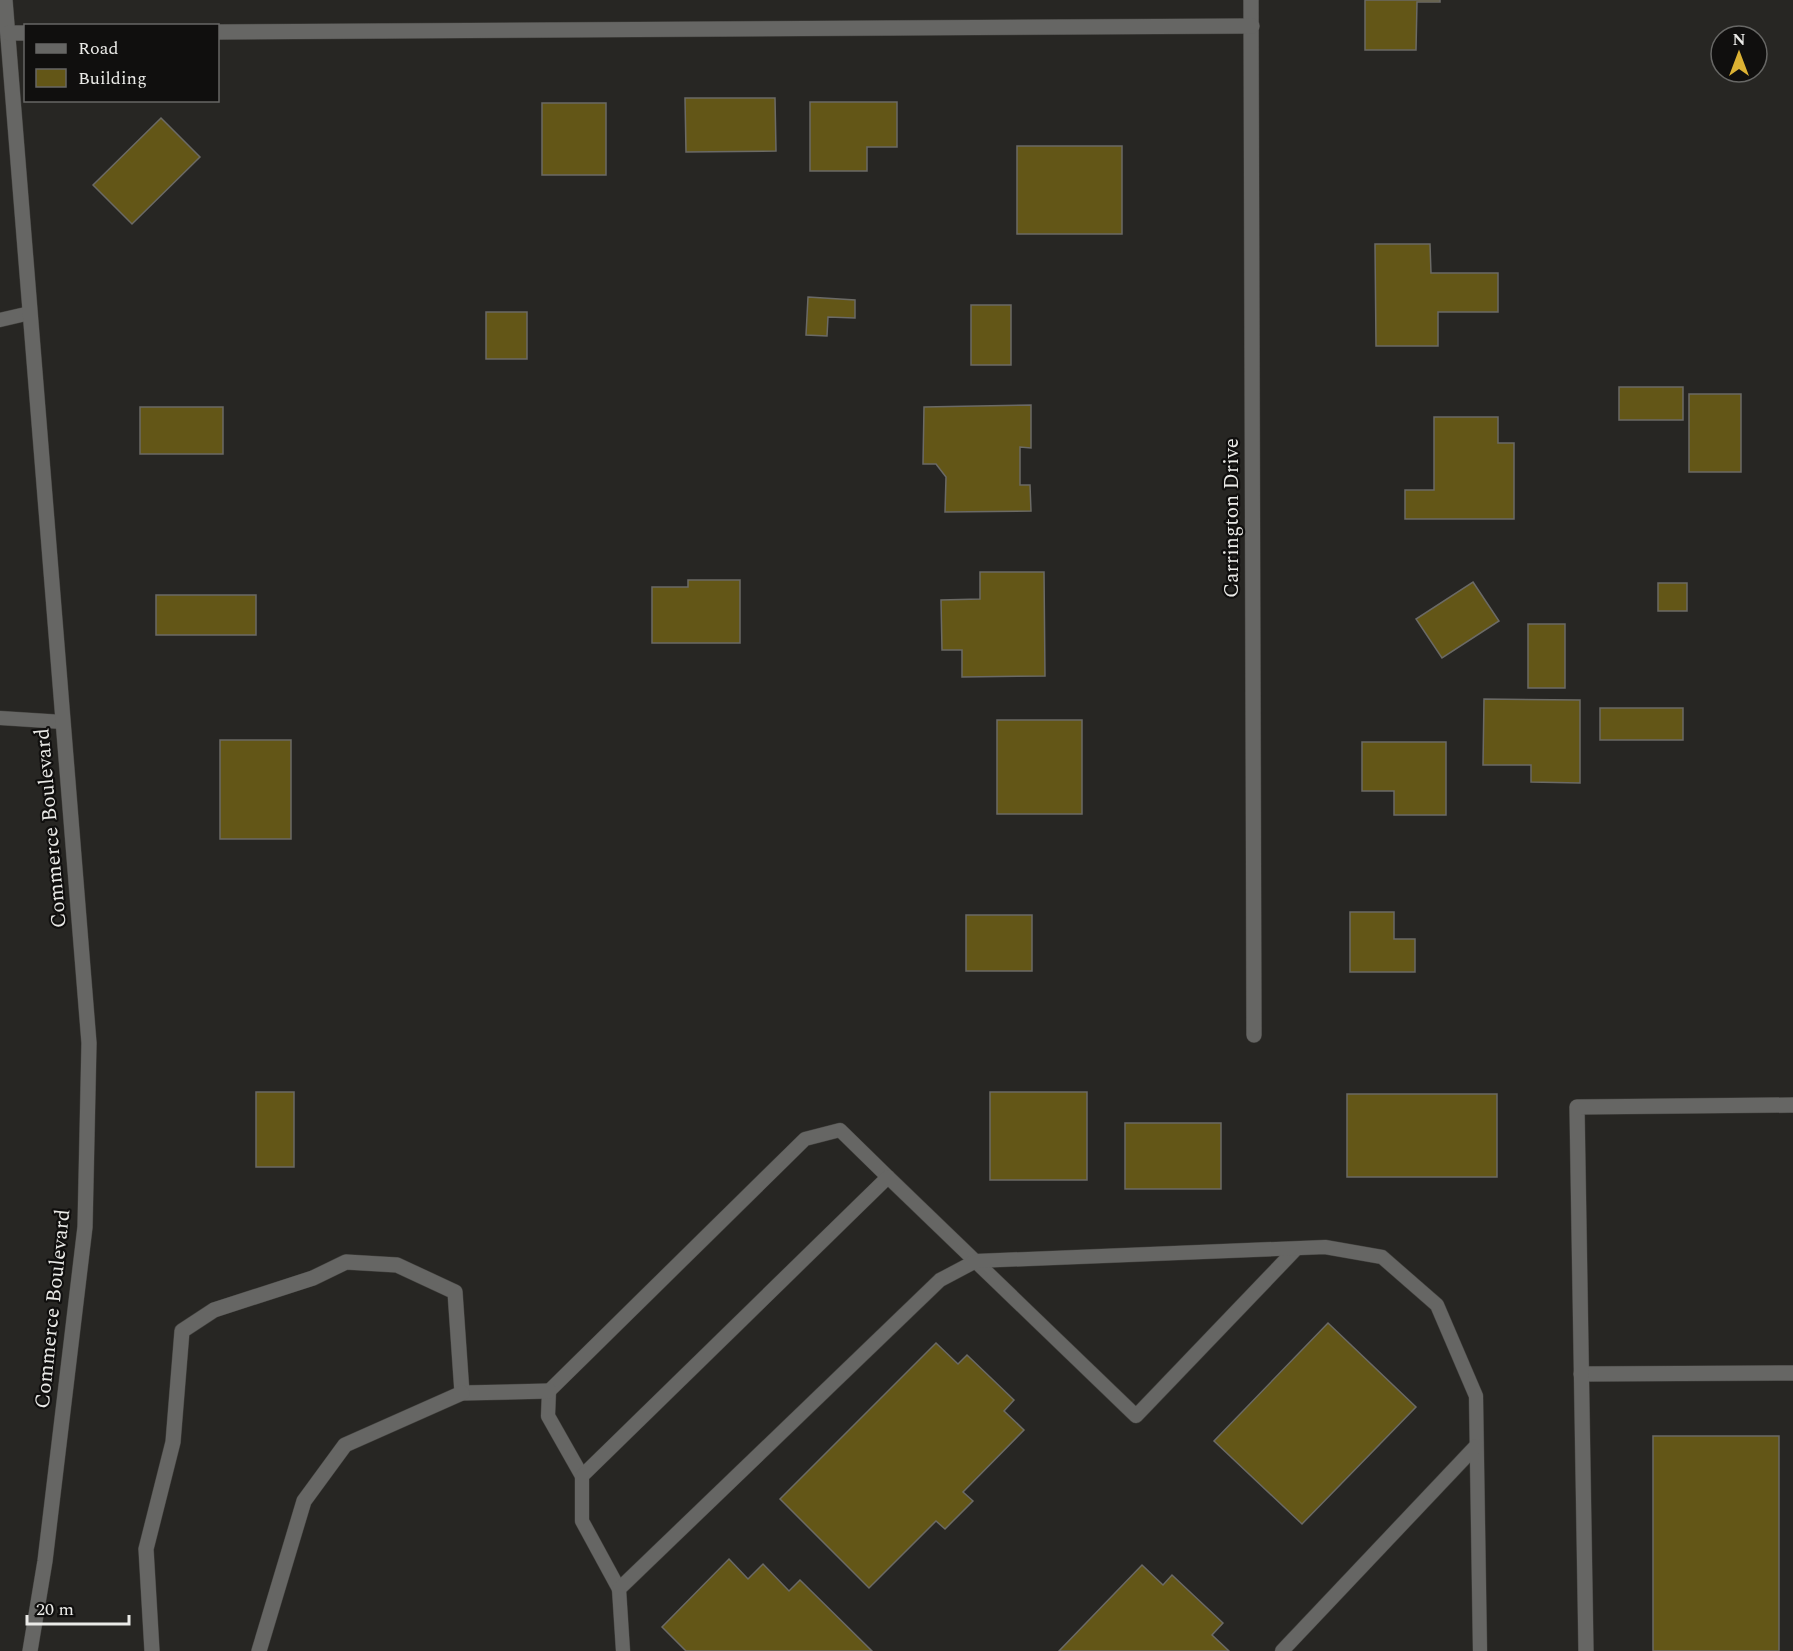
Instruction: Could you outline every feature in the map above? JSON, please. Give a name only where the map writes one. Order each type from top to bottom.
[{"type":"street","name":"Commerce Boulevard","points":[[5,0],[89,1043],[85,1227],[45,1560],[30,1651]]},
{"type":"street","name":"Carrington Drive","points":[[1251,0],[1254,1035]]},
{"type":"street","points":[[219,32],[1252,26]]},
{"type":"street","points":[[8,33],[24,33]]},
{"type":"street","points":[[1586,1651],[1577,1107],[1793,1105]]},
{"type":"street","points":[[152,1651],[146,1549],[172,1442],[182,1331],[214,1310],[314,1278],[346,1262],[397,1264],[455,1292],[462,1393]]},
{"type":"street","points":[[1581,1374],[1793,1373]]},
{"type":"street","points":[[259,1651],[304,1501],[345,1444],[462,1393],[549,1391]]},
{"type":"lane","points":[[0,320],[30,313]]},
{"type":"lane","points":[[0,718],[63,722]]},
{"type":"lane","points":[[623,1651],[619,1589],[582,1521],[582,1476],[548,1416],[549,1391],[805,1139],[840,1130],[1136,1416],[1296,1249]]},
{"type":"lane","points":[[582,1476],[888,1177]]},
{"type":"lane","points":[[619,1589],[940,1280],[976,1261],[1325,1247],[1382,1257],[1437,1305],[1476,1396],[1480,1651]]},
{"type":"lane","points":[[1282,1651],[1476,1446]]},
{"type":"building","points":[[1365,0],[1440,0],[1440,2],[1417,2],[1416,50],[1365,50]]},
{"type":"building","points":[[685,98],[775,98],[776,151],[686,152]]},
{"type":"building","points":[[810,102],[897,102],[897,147],[867,147],[867,171],[810,171]]},
{"type":"building","points":[[542,103],[606,103],[606,175],[542,175]]},
{"type":"building","points":[[161,118],[200,157],[132,224],[93,185]]},
{"type":"building","points":[[1017,146],[1122,146],[1122,234],[1017,234]]},
{"type":"building","points":[[1375,244],[1430,244],[1431,273],[1498,273],[1498,312],[1438,312],[1438,346],[1376,346]]},
{"type":"building","points":[[808,297],[855,300],[855,318],[828,317],[827,336],[806,335]]},
{"type":"building","points":[[971,305],[1011,305],[1011,365],[971,365]]},
{"type":"building","points":[[486,312],[527,312],[527,359],[486,359]]},
{"type":"building","points":[[1619,387],[1683,387],[1683,420],[1619,420]]},
{"type":"building","points":[[1689,394],[1741,394],[1741,472],[1689,472]]},
{"type":"building","points":[[1031,405],[1031,448],[1020,447],[1020,485],[1030,485],[1031,511],[945,512],[946,477],[936,464],[923,464],[924,407]]},
{"type":"building","points":[[140,407],[223,407],[223,454],[140,454]]},
{"type":"building","points":[[1434,417],[1498,417],[1498,443],[1514,443],[1514,519],[1405,519],[1405,490],[1434,490]]},
{"type":"building","points":[[980,572],[1044,572],[1045,676],[962,677],[962,650],[942,650],[941,600],[980,599]]},
{"type":"building","points":[[688,580],[740,580],[740,643],[652,643],[652,587],[688,587]]},
{"type":"building","points":[[1473,582],[1499,621],[1442,658],[1416,619]]},
{"type":"building","points":[[1658,583],[1687,583],[1687,611],[1658,611]]},
{"type":"building","points":[[156,595],[256,595],[256,635],[156,635]]},
{"type":"building","points":[[1528,624],[1565,624],[1565,688],[1528,688]]},
{"type":"building","points":[[1484,699],[1580,700],[1580,783],[1531,782],[1531,765],[1483,765]]},
{"type":"building","points":[[1600,708],[1683,708],[1683,740],[1600,740]]},
{"type":"building","points":[[997,720],[1082,720],[1082,814],[997,814]]},
{"type":"building","points":[[220,740],[291,740],[291,839],[220,839]]},
{"type":"building","points":[[1362,742],[1446,742],[1446,815],[1394,815],[1394,791],[1362,791]]},
{"type":"building","points":[[1350,912],[1394,912],[1394,939],[1415,939],[1415,972],[1350,972]]},
{"type":"building","points":[[966,915],[1032,915],[1032,971],[966,971]]},
{"type":"building","points":[[256,1092],[294,1092],[294,1167],[256,1167]]},
{"type":"building","points":[[990,1092],[1087,1092],[1087,1180],[990,1180]]},
{"type":"building","points":[[1347,1094],[1497,1094],[1497,1177],[1347,1177]]},
{"type":"building","points":[[1125,1123],[1221,1123],[1221,1189],[1125,1189]]},
{"type":"building","points":[[1328,1323],[1416,1407],[1302,1524],[1214,1441]]},
{"type":"building","points":[[936,1343],[958,1364],[967,1355],[1014,1400],[1004,1411],[1024,1430],[963,1492],[973,1501],[945,1529],[936,1521],[869,1588],[780,1499]]},
{"type":"building","points":[[1653,1436],[1779,1436],[1779,1651],[1653,1651]]},
{"type":"building","points":[[729,1559],[748,1579],[763,1564],[789,1591],[800,1580],[872,1651],[686,1651],[662,1627]]},
{"type":"building","points":[[1142,1565],[1163,1585],[1172,1575],[1223,1623],[1212,1635],[1229,1651],[1059,1651]]}]
